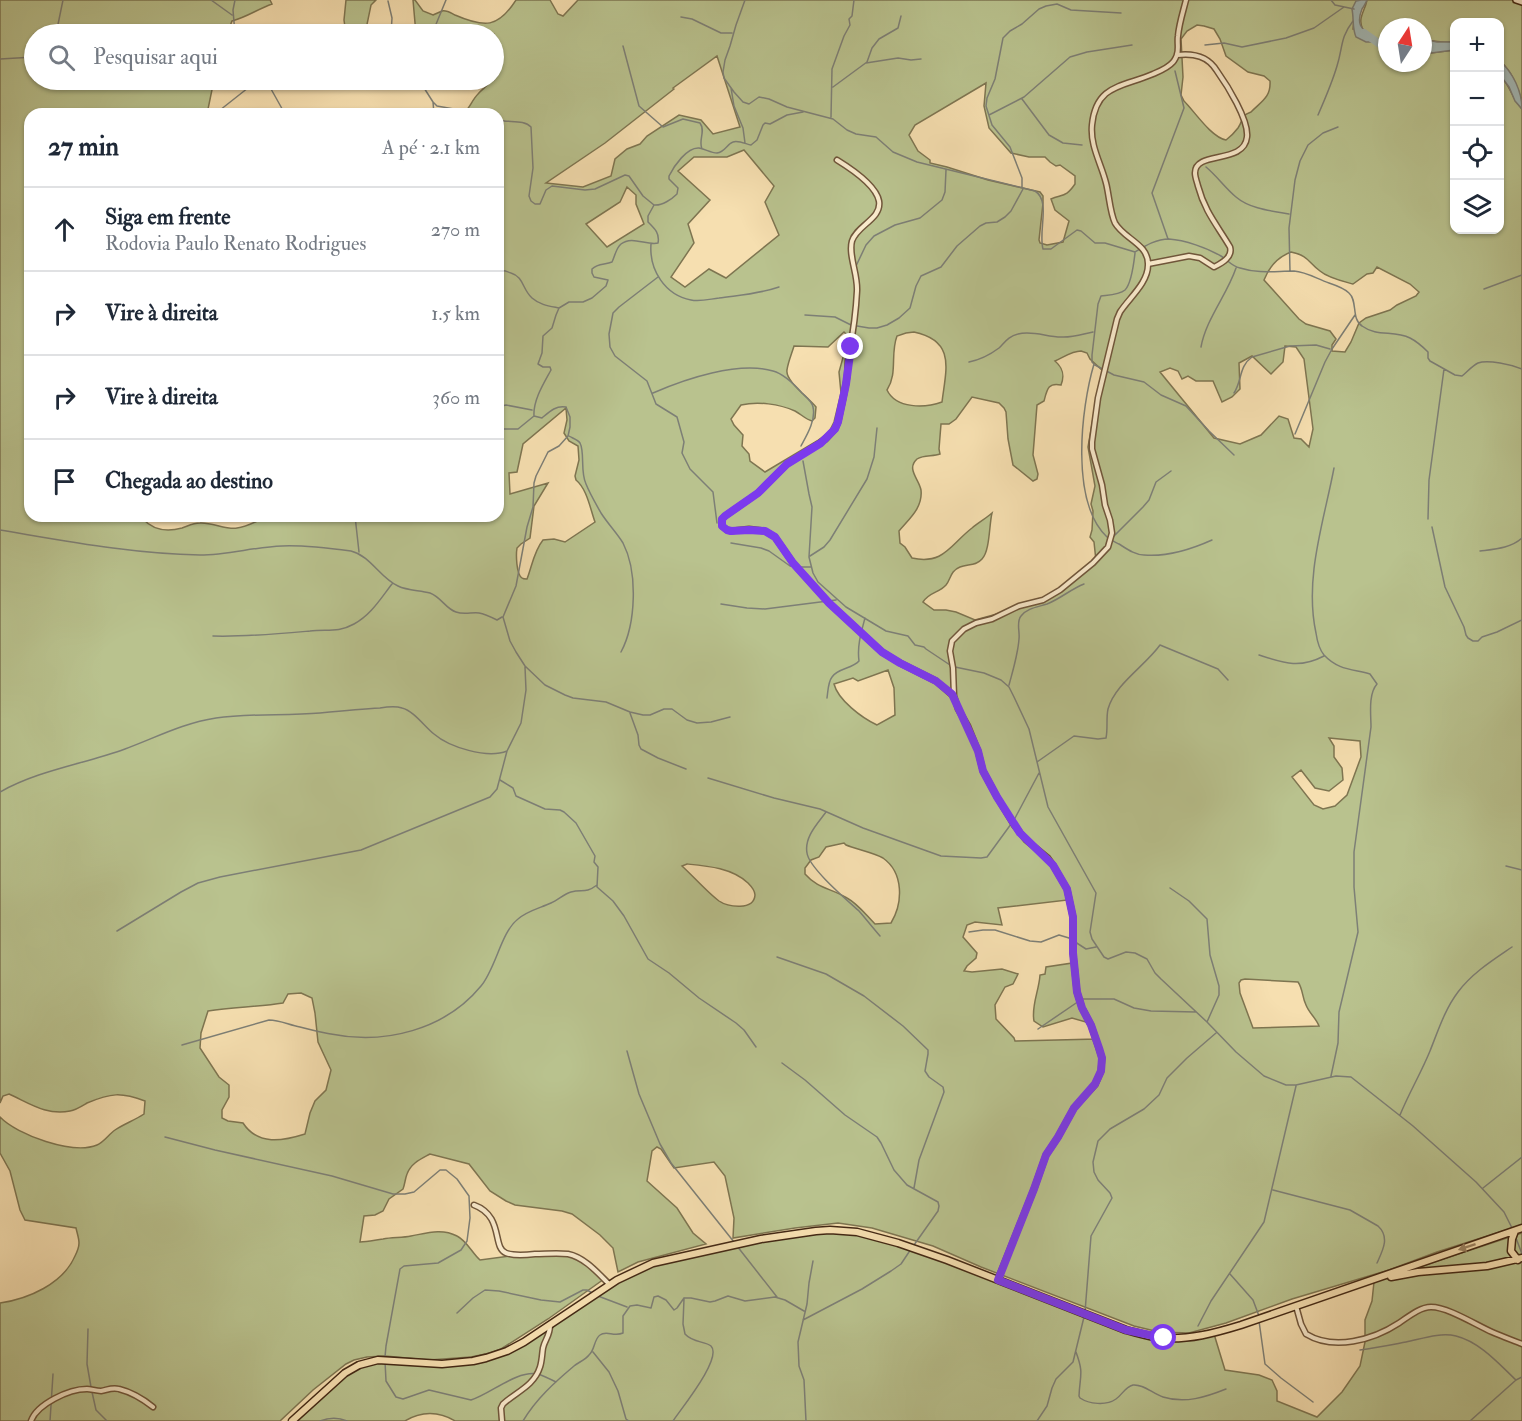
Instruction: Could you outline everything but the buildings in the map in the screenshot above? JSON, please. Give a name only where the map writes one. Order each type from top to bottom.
[{"type":"main road","points":[[1519,1229],[1512,1239],[1511,1251],[1520,1259]]},
{"type":"main road","points":[[292,1421],[345,1373],[359,1365],[378,1360],[442,1364],[473,1361],[507,1351],[610,1285],[640,1269],[671,1258],[761,1239],[830,1230],[857,1232],[924,1251],[1126,1330],[1164,1338],[1180,1338],[1203,1336],[1240,1325],[1519,1229]]},
{"type":"main road","points":[[1372,1281],[1418,1272],[1487,1266],[1520,1259]]},
{"type":"street","points":[[998,1280],[1046,1155],[1074,1108],[1095,1084],[1101,1071],[1102,1058],[1077,992],[1073,953],[1073,917],[1067,889],[1053,865],[1020,833],[983,771],[978,751],[954,696],[950,651],[952,641],[964,629],[976,622],[992,619],[1019,606],[1043,600],[1060,590],[1093,563],[1108,547],[1112,533],[1110,520],[1092,449],[1098,398],[1117,319],[1146,276],[1148,264],[1142,247],[1125,234],[1114,221],[1106,181],[1094,149],[1091,135],[1092,123],[1100,100],[1107,91],[1156,73],[1173,62],[1177,55],[1178,37],[1186,0]]},
{"type":"street","points":[[1516,0],[1522,2]]},
{"type":"street","points":[[1148,264],[1190,256],[1200,258],[1214,267],[1231,254],[1230,247],[1212,221],[1205,205],[1196,170],[1199,165],[1210,159],[1241,149],[1247,140],[1240,111],[1211,63],[1198,56],[1177,55]]},
{"type":"street","points":[[837,160],[859,176],[879,198],[876,214],[858,230],[852,242],[851,254],[857,290],[852,342],[838,422],[826,439],[787,464],[758,493],[725,516],[722,519],[722,526],[731,531],[765,531],[775,537],[793,563],[829,603],[882,652],[936,681],[954,696]]},
{"type":"street","points":[[474,1205],[491,1216],[501,1250],[527,1255],[567,1254],[574,1256],[610,1285]]},
{"type":"street","points":[[1296,1306],[1306,1334],[1328,1341],[1349,1342],[1374,1336],[1420,1310],[1431,1307],[1447,1311],[1522,1344]]},
{"type":"street","points":[[502,1421],[503,1404],[525,1389],[536,1377],[544,1346],[550,1334],[550,1325]]},
{"type":"street","points":[[31,1421],[34,1414],[59,1396],[84,1389],[99,1391],[118,1388],[153,1407]]},
{"type":"green space","points":[[0,0],[270,0],[272,4],[232,21],[231,24],[24,24],[24,90],[212,90],[208,108],[24,108],[24,522],[146,522],[151,526],[171,530],[200,523],[237,528],[255,522],[504,522],[504,108],[468,108],[482,90],[504,90],[504,24],[415,24],[413,0],[423,11],[433,15],[446,11],[475,22],[490,23],[503,16],[516,0],[550,0],[558,14],[563,16],[578,0],[1361,0],[1356,2],[1353,29],[1363,30],[1361,18],[1367,0],[1513,0],[1522,5],[1522,101],[1511,74],[1504,65],[1504,18],[1450,18],[1450,42],[1439,42],[1432,41],[1432,18],[1378,18],[1378,72],[1432,72],[1432,53],[1450,51],[1450,234],[1504,234],[1504,80],[1522,109],[1522,1225],[1389,1270],[1292,1299],[1226,1323],[1189,1333],[1159,1332],[1134,1326],[933,1246],[872,1228],[838,1223],[733,1238],[734,1218],[725,1176],[714,1162],[674,1168],[661,1149],[657,1147],[652,1151],[647,1181],[677,1208],[693,1233],[706,1244],[638,1262],[618,1272],[613,1248],[572,1214],[515,1205],[490,1191],[469,1164],[430,1154],[411,1167],[403,1189],[389,1199],[383,1211],[375,1215],[364,1216],[360,1242],[446,1232],[461,1238],[480,1260],[525,1254],[574,1255],[604,1279],[548,1319],[501,1349],[490,1353],[471,1357],[429,1360],[385,1356],[354,1360],[313,1390],[280,1421],[0,1421],[0,1303],[33,1294],[53,1282],[69,1266],[79,1243],[76,1228],[25,1220],[20,1210],[10,1171],[0,1153],[0,1117],[19,1130],[46,1141],[60,1145],[87,1147],[100,1144],[115,1130],[144,1114],[145,1101],[122,1095],[110,1096],[87,1103],[74,1110],[54,1112],[38,1108],[9,1094],[3,1096],[0,1103]],"holes":[[[1197,25],[1214,29],[1226,56],[1248,72],[1264,76],[1270,81],[1269,91],[1265,98],[1244,116],[1238,128],[1226,140],[1209,129],[1181,95],[1183,77],[1181,39],[1187,31]],[[717,56],[740,127],[713,134],[701,120],[679,115],[647,136],[640,144],[627,149],[615,159],[611,176],[583,187],[546,183],[605,143]],[[986,83],[984,106],[989,128],[1011,153],[1029,157],[1045,157],[1075,176],[1075,184],[1069,191],[1051,199],[1055,210],[1069,221],[1063,242],[1047,245],[1040,243],[1043,203],[1043,196],[1040,192],[930,163],[930,160],[918,151],[909,135],[915,125]],[[744,150],[774,186],[765,202],[779,235],[726,278],[709,269],[685,287],[671,277],[694,243],[688,224],[710,200],[678,171],[694,157],[727,157]],[[627,187],[636,195],[636,204],[644,224],[607,247],[586,224],[620,202]],[[1291,252],[1305,257],[1320,271],[1335,279],[1353,284],[1367,274],[1373,273],[1377,267],[1410,284],[1419,292],[1416,296],[1390,310],[1366,318],[1359,323],[1345,352],[1332,351],[1332,345],[1336,339],[1330,331],[1306,324],[1299,319],[1264,280],[1271,267]],[[844,332],[846,334],[847,343],[839,372],[841,393],[834,422],[829,432],[765,472],[750,461],[749,454],[742,446],[743,435],[731,419],[741,405],[754,403],[789,409],[812,421],[815,418],[816,407],[793,384],[787,370],[794,346],[828,347]],[[914,332],[927,336],[937,342],[942,349],[946,368],[942,402],[920,406],[904,404],[897,401],[887,390],[892,377],[897,336]],[[1285,346],[1296,347],[1304,359],[1313,429],[1309,447],[1301,439],[1294,438],[1288,419],[1279,416],[1261,435],[1240,444],[1214,438],[1160,372],[1170,368],[1178,371],[1182,379],[1188,376],[1196,381],[1213,381],[1222,402],[1232,397],[1240,389],[1239,363],[1252,356],[1271,374],[1283,362]],[[1081,351],[1087,353],[1103,371],[1088,447],[1095,486],[1091,504],[1093,511],[1090,537],[1094,542],[1096,561],[1062,588],[1042,599],[1022,603],[997,614],[975,620],[956,612],[934,610],[923,602],[925,599],[946,585],[952,573],[957,569],[977,563],[985,555],[992,513],[939,556],[932,559],[912,558],[900,543],[899,531],[915,513],[920,502],[921,490],[913,470],[914,463],[920,457],[940,454],[941,424],[949,424],[956,419],[972,397],[999,403],[1004,408],[1013,465],[1033,481],[1037,479],[1038,474],[1033,455],[1037,405],[1044,401],[1047,390],[1051,386],[1061,385],[1062,372],[1055,361],[1071,353]],[[566,408],[567,420],[564,433],[569,441],[578,446],[579,460],[575,476],[586,494],[595,522],[565,542],[554,539],[543,540],[535,554],[527,579],[520,576],[517,548],[530,538],[534,506],[548,483],[510,494],[509,473],[517,472],[523,444]],[[888,670],[894,688],[895,715],[877,725],[851,708],[840,696],[834,684],[853,678],[858,681]],[[1329,738],[1360,741],[1361,757],[1347,795],[1335,806],[1323,809],[1314,805],[1292,777],[1301,770],[1315,788],[1329,791],[1343,780],[1342,768],[1334,757],[1334,746]],[[844,843],[875,854],[890,864],[898,880],[899,889],[898,907],[891,923],[875,924],[851,900],[820,886],[805,874],[805,868],[811,860],[819,857],[826,847]],[[687,864],[711,867],[735,874],[753,888],[754,900],[746,906],[734,906],[719,901],[682,866]],[[1067,900],[1074,926],[1072,963],[1046,967],[1045,974],[1040,975],[1034,1021],[1043,1027],[1072,1018],[1093,1024],[1097,1039],[1015,1041],[996,1019],[995,1005],[1005,987],[1013,984],[1018,974],[1002,969],[964,971],[976,958],[977,953],[963,937],[967,925],[975,922],[1002,925],[998,908]],[[1245,979],[1298,982],[1307,1008],[1319,1026],[1253,1028],[1240,993],[1239,983]],[[301,993],[312,998],[318,1042],[331,1070],[326,1090],[315,1101],[310,1113],[305,1134],[271,1140],[256,1135],[243,1123],[222,1118],[222,1110],[229,1097],[229,1085],[219,1077],[200,1048],[201,1033],[208,1011],[283,1003],[288,994]]]},
{"type":"green space","points":[[346,0],[376,0],[371,5],[367,24],[345,24]]},
{"type":"green space","points":[[838,1231],[870,1235],[1158,1340],[1190,1340],[1214,1334],[1225,1370],[1259,1375],[1272,1380],[1277,1391],[1277,1401],[1317,1417],[1342,1392],[1360,1366],[1365,1342],[1365,1320],[1372,1301],[1374,1282],[1522,1233],[1522,1421],[455,1421],[443,1415],[424,1414],[405,1421],[291,1421],[349,1371],[369,1363],[468,1363],[507,1352],[603,1288],[640,1269],[744,1244]]},
{"type":"water","points":[[1367,0],[1360,14],[1360,22],[1362,28],[1372,36],[1373,42],[1366,42],[1356,37],[1355,34],[1352,9],[1356,1]]},
{"type":"water","points":[[1432,41],[1450,42],[1450,51],[1432,53]]},
{"type":"water","points":[[1504,65],[1516,83],[1522,109],[1515,101],[1504,80]]},
{"type":"waterway","points":[[58,24],[63,0]]},
{"type":"waterway","points":[[211,0],[232,15]]},
{"type":"waterway","points":[[234,24],[235,0]]},
{"type":"waterway","points":[[436,24],[446,0]]},
{"type":"waterway","points":[[745,0],[723,72],[724,78],[743,102],[749,104],[759,97],[769,99],[787,107],[833,119],[856,134],[876,137],[893,152],[917,162],[1035,191],[1040,196],[1043,209],[1043,249],[1051,249],[1077,230],[1095,243],[1105,243],[1135,252],[1160,240],[1182,241],[1209,250],[1240,268],[1260,272],[1294,271],[1308,274],[1342,288],[1352,296],[1357,319],[1362,326],[1374,331],[1410,338],[1428,352],[1430,361],[1455,375],[1462,376],[1476,364],[1482,362],[1500,363],[1522,369]]},
{"type":"waterway","points":[[831,117],[832,69],[850,25],[849,19],[852,16],[854,0]]},
{"type":"waterway","points":[[1331,0],[1335,5],[1354,9]]},
{"type":"waterway","points":[[388,1],[392,24]]},
{"type":"waterway","points":[[1022,187],[1022,178],[1010,147],[992,125],[986,106],[995,79],[1003,38],[1046,6],[1057,4],[1071,10],[1121,13]]},
{"type":"waterway","points":[[1205,45],[1224,43],[1242,47],[1286,38],[1314,28],[1344,7]]},
{"type":"waterway","points":[[833,87],[867,62],[872,48],[879,39],[898,28],[901,16]]},
{"type":"waterway","points":[[681,17],[692,19],[721,33],[732,33]]},
{"type":"waterway","points":[[1318,115],[1335,72],[1344,38],[1353,21]]},
{"type":"waterway","points":[[1364,33],[1378,43]]},
{"type":"waterway","points":[[989,115],[1024,97],[1070,57],[1132,45]]},
{"type":"waterway","points":[[623,46],[639,106],[663,127],[683,119],[700,123],[702,149]]},
{"type":"waterway","points":[[0,59],[24,58]]},
{"type":"waterway","points":[[866,63],[898,58],[921,59]]},
{"type":"waterway","points":[[1168,239],[1152,193],[1184,108],[1175,71]]},
{"type":"waterway","points":[[731,88],[745,143]]},
{"type":"waterway","points":[[223,108],[245,90]]},
{"type":"waterway","points":[[272,90],[282,108]]},
{"type":"waterway","points":[[425,90],[433,102],[434,108]]},
{"type":"waterway","points":[[1022,99],[1049,135],[1063,143],[1082,145]]},
{"type":"waterway","points":[[433,102],[437,106],[448,108]]},
{"type":"waterway","points":[[534,416],[537,398],[551,370],[550,367],[538,364],[542,353],[543,336],[552,328],[559,308],[569,302],[583,302],[592,298],[606,286],[608,280],[594,277],[592,269],[612,262],[621,244],[630,240],[658,243],[657,234],[648,222],[648,216],[654,205],[670,200],[677,194],[678,188],[669,176],[681,158],[699,148],[717,153],[735,142],[751,145],[757,140],[765,123],[770,124],[787,115],[803,112]]},
{"type":"waterway","points":[[504,121],[520,122],[531,127],[533,168],[529,196],[535,204],[540,204],[546,190],[552,186],[595,189],[625,175],[629,176],[643,196],[654,205]]},
{"type":"waterway","points":[[1290,271],[1289,228],[1295,180],[1300,161],[1308,145],[1323,133],[1338,127]]},
{"type":"waterway","points":[[1206,167],[1242,201],[1261,209],[1289,214]]},
{"type":"waterway","points":[[856,266],[866,245],[874,236],[895,225],[920,218],[942,200],[945,192],[946,170]]},
{"type":"waterway","points":[[805,315],[835,317],[851,325],[869,328],[887,325],[910,308],[921,276],[941,267],[957,246],[980,226],[997,222],[1005,217],[1011,211],[1023,189]]},
{"type":"waterway","points":[[651,244],[653,263],[660,280],[666,287],[682,297],[701,301],[757,293],[779,287]]},
{"type":"waterway","points":[[1135,253],[1131,278],[1125,290],[1117,294],[1101,296],[1098,304],[1092,355],[1094,364],[1085,405],[1083,429],[1083,478],[1088,501],[1095,521],[1107,537],[1137,554],[1170,554],[1212,540]]},
{"type":"waterway","points":[[1201,347],[1207,327],[1236,268]]},
{"type":"waterway","points":[[504,271],[521,280],[529,295],[535,300],[559,308]]},
{"type":"waterway","points":[[1484,289],[1522,275]]},
{"type":"waterway","points":[[658,277],[613,313],[609,334],[610,347],[615,356],[647,381],[656,404],[677,417],[684,442],[682,453],[690,469],[713,492],[717,523]]},
{"type":"waterway","points":[[1295,434],[1325,362],[1355,315]]},
{"type":"waterway","points":[[969,362],[992,352],[1018,334],[1065,337],[1093,332]]},
{"type":"waterway","points":[[1234,393],[1243,369],[1252,357],[1290,346],[1316,345],[1330,349]]},
{"type":"waterway","points":[[1095,365],[1114,375],[1144,382],[1161,395],[1186,406],[1234,455]]},
{"type":"waterway","points":[[653,393],[696,377],[728,370],[759,368],[777,372],[809,399],[812,405],[814,412],[812,422],[801,446]]},
{"type":"waterway","points":[[1428,519],[1429,480],[1444,369]]},
{"type":"waterway","points":[[504,406],[532,410]]},
{"type":"waterway","points":[[504,429],[518,429],[534,416],[542,418],[559,407],[566,407],[570,417],[568,436],[559,446],[548,452],[536,476],[533,507],[516,586],[503,617],[510,641],[525,666],[545,685],[573,698],[606,702],[643,715],[672,709],[687,720],[697,723],[730,717]]},
{"type":"waterway","points":[[810,556],[830,540],[867,479],[874,457],[877,428]]},
{"type":"waterway","points":[[569,436],[580,443],[586,484],[601,513],[623,543],[628,555],[633,583],[632,613],[630,627],[621,652]]},
{"type":"waterway","points":[[803,461],[812,507],[809,557],[818,582],[846,607],[886,631],[908,636],[915,645],[924,647],[950,665]]},
{"type":"waterway","points":[[1331,1076],[1338,1043],[1339,1012],[1358,932],[1354,852],[1371,727],[1371,699],[1377,684],[1370,674],[1346,668],[1329,660],[1322,653],[1317,639],[1312,591],[1317,550],[1334,468]]},
{"type":"waterway","points":[[1111,539],[1149,500],[1156,482],[1171,471]]},
{"type":"waterway","points":[[356,522],[359,552]]},
{"type":"waterway","points":[[1432,527],[1445,587],[1468,638],[1478,641],[1482,637],[1522,620]]},
{"type":"waterway","points":[[0,530],[100,546],[175,554],[210,555],[290,546],[351,551],[364,557],[398,586],[430,593],[456,612],[481,613],[497,620],[502,617]]},
{"type":"waterway","points":[[1480,551],[1508,546],[1522,538]]},
{"type":"waterway","points":[[731,543],[769,551],[790,566],[811,567]]},
{"type":"waterway","points":[[213,636],[343,629],[366,616],[392,584]]},
{"type":"waterway","points":[[1009,685],[1018,650],[1018,624],[1023,613],[1052,602],[1084,584]]},
{"type":"waterway","points":[[721,604],[765,609],[836,600]]},
{"type":"waterway","points":[[827,698],[832,677],[859,661],[859,645],[865,618]]},
{"type":"waterway","points":[[1037,762],[1074,736],[1106,738],[1107,712],[1117,691],[1160,645],[1218,669],[1228,680]]},
{"type":"waterway","points":[[1259,655],[1299,664],[1324,656]]},
{"type":"waterway","points":[[117,931],[198,883],[361,850],[490,797],[497,789],[507,751],[521,723],[526,690],[525,667]]},
{"type":"waterway","points":[[955,667],[984,673],[1001,680],[1009,687],[1029,729],[1048,807],[1096,893],[1090,932],[1104,957],[1108,959],[1126,952],[1135,953],[1147,959],[1155,973],[1264,1076],[1286,1085],[1336,1076],[1351,1077],[1413,1126],[1476,1182],[1504,1212],[1512,1228]]},
{"type":"waterway","points":[[0,792],[30,778],[125,749],[181,727],[229,716],[307,714],[397,707],[411,712],[434,734],[458,747],[489,754],[507,751]]},
{"type":"waterway","points":[[630,713],[641,749],[686,769]]},
{"type":"waterway","points":[[708,778],[820,809],[863,828],[941,856],[981,858],[987,857],[1014,820],[1039,773]]},
{"type":"waterway","points":[[500,780],[513,788],[516,796],[545,809],[560,810],[576,823],[595,856],[594,862],[598,867],[597,887],[613,901],[624,916],[648,959],[736,1023],[756,1047]]},
{"type":"waterway","points":[[826,812],[812,831],[808,841],[809,859],[821,875],[859,911],[880,936]]},
{"type":"waterway","points":[[1506,866],[1522,870]]},
{"type":"waterway","points":[[182,1045],[269,1020],[351,1037],[372,1037],[412,1031],[450,1014],[481,986],[491,970],[507,932],[518,919],[568,893],[587,890],[597,885]]},
{"type":"waterway","points":[[1170,888],[1189,901],[1207,919],[1210,955],[1219,986],[1219,995],[1207,1022]]},
{"type":"waterway","points":[[969,932],[995,930],[1030,941],[1041,942],[1059,935],[1069,938],[1086,949],[1096,947]]},
{"type":"waterway","points":[[1400,1115],[1453,999],[1476,973],[1512,947]]},
{"type":"waterway","points":[[777,957],[826,974],[864,996],[903,1026],[928,1050],[925,1071],[929,1077],[943,1087],[944,1092],[919,1160],[914,1188]]},
{"type":"waterway","points":[[1038,1029],[1082,999],[1114,999],[1134,1008],[1151,1011],[1196,1012]]},
{"type":"waterway","points":[[1085,1312],[1091,1236],[1112,1198],[1094,1172],[1093,1162],[1098,1141],[1110,1129],[1144,1109],[1159,1095],[1167,1078],[1216,1033]]},
{"type":"waterway","points":[[627,1051],[639,1094],[660,1144],[671,1163],[734,1242]]},
{"type":"waterway","points":[[782,1063],[845,1115],[877,1137],[894,1170],[907,1185],[938,1202],[938,1211],[914,1245]]},
{"type":"waterway","points":[[1198,1326],[1211,1301],[1264,1222],[1296,1086]]},
{"type":"waterway","points":[[165,1137],[332,1176],[393,1194],[414,1192],[440,1170],[446,1170],[457,1179],[469,1196],[470,1218],[467,1241],[461,1250],[438,1263],[404,1266],[400,1269],[385,1357]]},
{"type":"waterway","points":[[1483,1188],[1522,1157]]},
{"type":"waterway","points":[[1273,1190],[1350,1210],[1378,1226],[1385,1239],[1377,1263]]},
{"type":"waterway","points":[[1516,1238],[1522,1254]]},
{"type":"waterway","points":[[737,1246],[777,1297]]},
{"type":"waterway","points":[[803,1320],[891,1271],[901,1264],[911,1249]]},
{"type":"waterway","points":[[806,1421],[804,1380],[799,1366],[798,1342],[807,1304],[813,1261]]},
{"type":"waterway","points":[[1230,1274],[1253,1300],[1259,1316]]},
{"type":"waterway","points":[[457,1313],[485,1290],[560,1302],[583,1290],[594,1294]]},
{"type":"waterway","points":[[598,1296],[627,1307]]},
{"type":"waterway","points":[[523,1421],[546,1391],[591,1353],[600,1335],[623,1333],[623,1316],[630,1306],[651,1308],[654,1297],[658,1296],[666,1300],[674,1310],[684,1298]]},
{"type":"waterway","points":[[684,1298],[710,1302],[728,1296],[745,1301],[775,1297],[804,1311]]},
{"type":"waterway","points":[[673,1421],[706,1372],[713,1352],[711,1346],[685,1334],[684,1299]]},
{"type":"waterway","points":[[1037,1421],[1047,1406],[1056,1379],[1073,1362],[1084,1317]]},
{"type":"waterway","points":[[1259,1321],[1265,1364],[1313,1402]]},
{"type":"waterway","points":[[88,1329],[87,1364],[91,1387]]},
{"type":"waterway","points":[[1360,1350],[1437,1335],[1456,1336],[1481,1348],[1516,1380]]},
{"type":"waterway","points":[[593,1352],[609,1372],[618,1391],[626,1419],[629,1421]]},
{"type":"waterway","points":[[1076,1352],[1081,1370],[1079,1396],[1088,1402],[1112,1401],[1133,1385],[1141,1386],[1163,1397],[1179,1400],[1203,1397],[1226,1389]]},
{"type":"waterway","points":[[385,1361],[386,1381],[396,1397],[403,1399],[429,1390],[471,1400],[512,1379],[530,1374],[538,1374],[556,1382]]},
{"type":"waterway","points":[[50,1421],[53,1374]]},
{"type":"waterway","points":[[1470,1421],[1522,1377]]},
{"type":"waterway","points":[[92,1392],[96,1410],[107,1421]]},
{"type":"waterway","points":[[320,1421],[334,1418],[347,1421]]},
{"type":"route","points":[[851,347],[846,384],[835,429],[821,443],[787,464],[752,498],[725,516],[722,519],[722,526],[731,531],[765,531],[775,537],[793,563],[829,603],[882,652],[936,681],[954,696],[978,751],[983,771],[997,797],[1020,833],[1047,858],[1063,881],[1069,894],[1073,917],[1073,953],[1077,992],[1099,1048],[1102,1058],[1101,1071],[1095,1084],[1074,1108],[1043,1161],[998,1280],[1126,1330],[1164,1338]]}]
